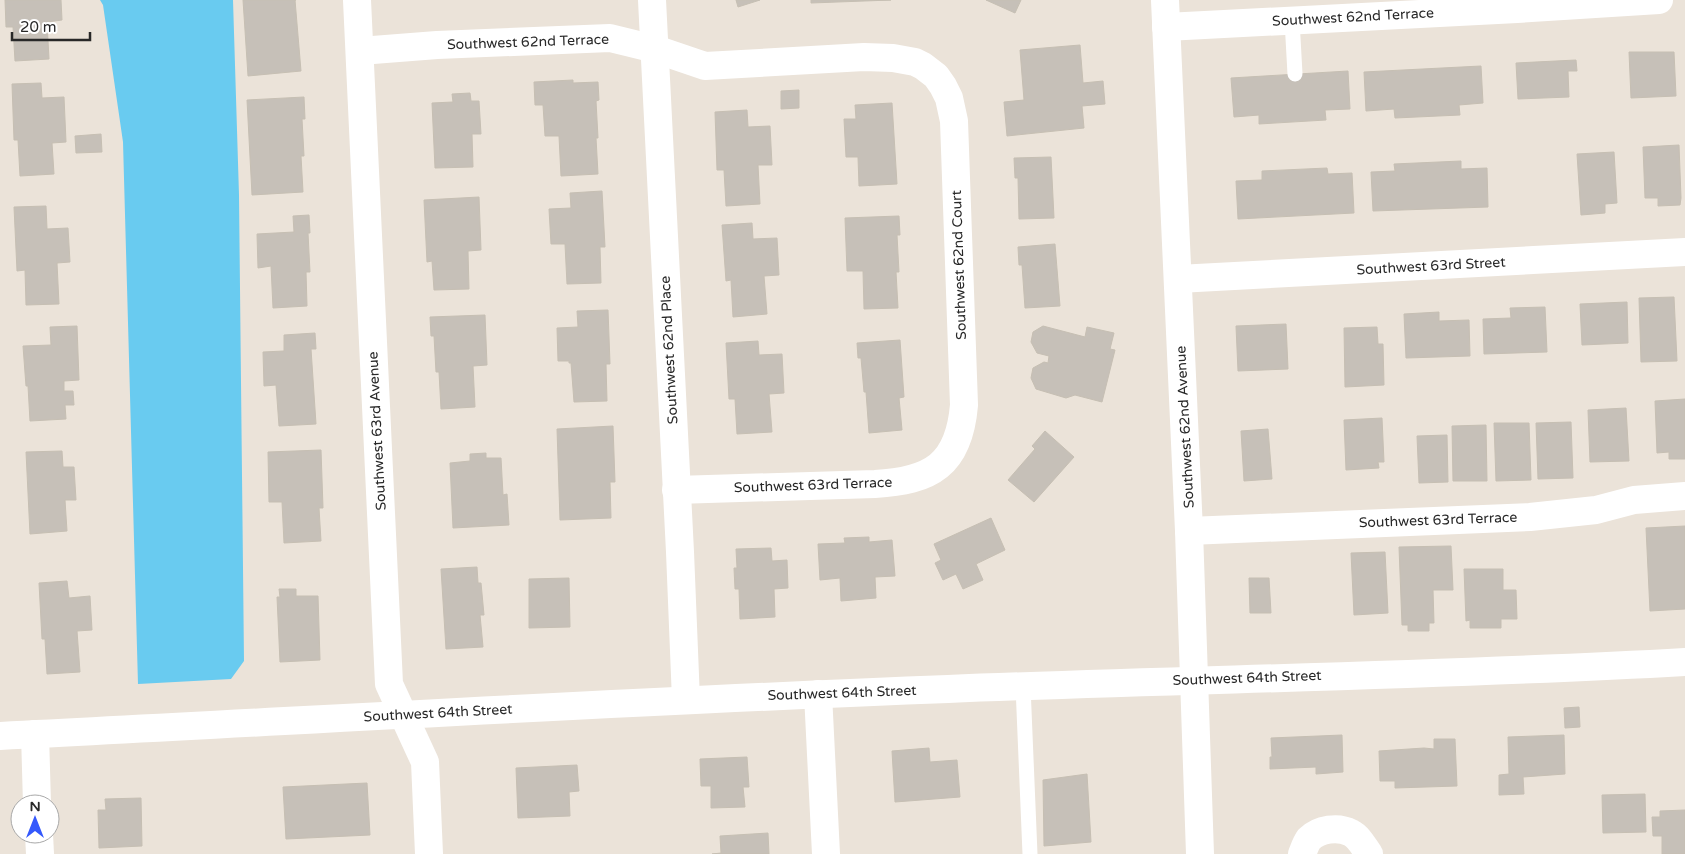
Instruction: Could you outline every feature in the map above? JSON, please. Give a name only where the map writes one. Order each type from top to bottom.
[{"type":"street","name":"Southwest 63rd Avenue","points":[[357,0],[389,684],[425,762],[429,854]]},
{"type":"street","name":"Southwest 62nd Place","points":[[652,0],[686,700]]},
{"type":"street","name":"Southwest 62nd Avenue","points":[[1165,0],[1189,531],[1200,854]]},
{"type":"street","name":"Southwest 62nd Terrace","points":[[1166,27],[1659,0]]},
{"type":"street","name":"Southwest 62nd Terrace","points":[[360,51],[437,45],[610,38],[655,49],[705,66],[880,57],[910,61],[930,70]]},
{"type":"street","name":"Southwest 62nd Court","points":[[930,70],[944,86],[953,116],[964,406],[957,440],[943,462]]},
{"type":"street","name":"Southwest 63rd Street","points":[[1178,279],[1685,252]]},
{"type":"street","name":"Southwest 63rd Terrace","points":[[676,490],[889,483],[918,478],[930,473],[943,462]]},
{"type":"street","name":"Southwest 63rd Terrace","points":[[1189,531],[1530,516],[1596,510],[1634,500],[1685,496]]},
{"type":"street","name":"Southwest 64th Street","points":[[0,736],[818,694],[1571,669],[1685,662]]},
{"type":"street","points":[[818,694],[826,854]]},
{"type":"street","points":[[35,734],[37,794]]},
{"type":"street","points":[[1302,854],[1308,840],[1316,833],[1341,829],[1358,838],[1369,854]]},
{"type":"lane","points":[[1292,20],[1295,74]]},
{"type":"lane","points":[[1023,686],[1030,854]]},
{"type":"water","points":[[100,0],[233,0],[239,195],[244,661],[231,679],[138,684],[123,142],[103,5]]},
{"type":"building","points":[[5,0],[61,0],[62,20],[47,22],[49,59],[15,61],[13,27],[6,27]]},
{"type":"building","points":[[243,0],[295,0],[301,71],[248,76]]},
{"type":"building","points":[[736,0],[760,0],[738,7]]},
{"type":"building","points":[[811,0],[891,0],[811,3]]},
{"type":"building","points":[[986,0],[1021,0],[1015,13]]},
{"type":"building","points":[[1080,45],[1083,83],[1103,81],[1105,104],[1082,106],[1084,128],[1007,136],[1004,102],[1024,100],[1020,50]]},
{"type":"building","points":[[1629,52],[1674,52],[1676,96],[1631,98]]},
{"type":"building","points":[[1576,60],[1577,71],[1568,71],[1569,97],[1518,99],[1516,63]]},
{"type":"building","points":[[1481,66],[1483,103],[1459,105],[1460,115],[1395,118],[1394,109],[1366,111],[1364,72]]},
{"type":"building","points":[[1348,71],[1350,109],[1325,110],[1326,120],[1259,124],[1259,115],[1234,117],[1231,78]]},
{"type":"building","points":[[573,80],[573,83],[598,82],[599,100],[596,101],[598,138],[596,138],[598,174],[561,176],[559,136],[545,136],[543,105],[535,105],[534,82]]},
{"type":"building","points":[[41,83],[42,98],[64,97],[66,142],[52,143],[54,174],[20,176],[18,140],[14,140],[12,84]]},
{"type":"building","points":[[799,90],[799,108],[781,109],[781,91]]},
{"type":"building","points":[[470,93],[471,101],[479,101],[481,134],[472,134],[473,167],[435,168],[432,103],[453,102],[452,94]]},
{"type":"building","points":[[304,97],[305,119],[302,119],[304,156],[301,156],[303,192],[252,195],[247,100]]},
{"type":"building","points":[[892,103],[897,184],[859,186],[858,157],[846,157],[844,119],[856,119],[855,105]]},
{"type":"building","points":[[747,110],[748,127],[770,126],[772,165],[758,165],[760,204],[726,206],[724,170],[717,170],[715,112]]},
{"type":"building","points":[[101,134],[102,152],[76,153],[75,136]]},
{"type":"building","points":[[1679,145],[1680,205],[1658,206],[1658,198],[1645,198],[1643,147]]},
{"type":"building","points":[[1614,152],[1617,203],[1605,204],[1605,213],[1581,215],[1577,154]]},
{"type":"building","points":[[1051,157],[1054,218],[1019,219],[1018,178],[1015,178],[1014,158]]},
{"type":"building","points":[[1461,161],[1461,169],[1487,168],[1488,207],[1373,211],[1371,172],[1395,171],[1394,164]]},
{"type":"building","points":[[1327,168],[1328,174],[1352,173],[1354,213],[1238,219],[1236,181],[1262,180],[1262,171]]},
{"type":"building","points":[[602,191],[605,247],[600,247],[601,283],[567,284],[565,244],[551,244],[549,209],[571,208],[570,193]]},
{"type":"building","points":[[479,197],[481,250],[468,251],[469,289],[434,290],[432,261],[427,262],[424,200]]},
{"type":"building","points":[[46,206],[47,229],[68,228],[70,262],[57,263],[59,304],[26,305],[25,270],[17,271],[14,207]]},
{"type":"building","points":[[309,215],[310,272],[306,272],[307,306],[273,308],[271,266],[258,268],[257,234],[294,232],[293,216]]},
{"type":"building","points":[[899,216],[900,235],[897,235],[899,272],[896,272],[898,308],[864,309],[863,271],[847,271],[845,218]]},
{"type":"building","points":[[752,223],[753,239],[777,238],[779,275],[764,276],[767,314],[733,317],[731,280],[726,281],[722,225]]},
{"type":"building","points":[[1055,244],[1060,306],[1025,308],[1022,265],[1019,265],[1018,247]]},
{"type":"building","points":[[1674,297],[1677,361],[1641,362],[1639,298]]},
{"type":"building","points":[[1627,302],[1628,343],[1582,345],[1580,304]]},
{"type":"building","points":[[1545,307],[1547,352],[1484,354],[1483,319],[1511,318],[1510,308]]},
{"type":"building","points":[[608,310],[610,364],[606,364],[607,401],[574,402],[571,363],[569,361],[558,361],[557,328],[578,327],[577,311]]},
{"type":"building","points":[[1439,312],[1439,321],[1469,320],[1470,356],[1406,358],[1404,314]]},
{"type":"building","points":[[485,315],[487,365],[473,366],[475,407],[441,409],[439,372],[436,372],[434,336],[431,336],[430,317]]},
{"type":"building","points":[[1286,324],[1288,369],[1238,371],[1236,326]]},
{"type":"building","points":[[77,326],[79,380],[64,381],[64,391],[73,391],[74,405],[65,405],[66,419],[30,421],[23,346],[51,345],[50,327]]},
{"type":"building","points":[[1043,326],[1085,337],[1087,327],[1114,333],[1110,349],[1115,350],[1102,402],[1075,395],[1066,398],[1036,389],[1031,378],[1033,368],[1044,362],[1048,363],[1049,356],[1037,353],[1031,342],[1033,332]]},
{"type":"building","points":[[1377,327],[1378,344],[1383,344],[1384,385],[1345,387],[1344,328]]},
{"type":"building","points":[[315,333],[316,349],[311,349],[316,424],[279,426],[276,385],[264,386],[263,352],[284,351],[284,335]]},
{"type":"building","points":[[900,340],[904,397],[899,398],[902,430],[869,433],[866,392],[864,392],[861,358],[858,358],[857,343]]},
{"type":"building","points":[[758,341],[759,355],[782,354],[784,393],[769,394],[772,432],[737,434],[735,399],[729,399],[726,343]]},
{"type":"building","points":[[1685,399],[1685,459],[1669,459],[1669,452],[1657,453],[1655,401]]},
{"type":"building","points":[[1626,408],[1629,461],[1590,462],[1588,410]]},
{"type":"building","points":[[1382,418],[1384,462],[1378,462],[1379,468],[1346,470],[1344,420]]},
{"type":"building","points":[[1571,422],[1573,478],[1538,479],[1536,423]]},
{"type":"building","points":[[1494,423],[1529,423],[1531,480],[1496,481]]},
{"type":"building","points":[[1486,425],[1487,481],[1453,481],[1452,426]]},
{"type":"building","points":[[613,426],[615,482],[610,482],[611,518],[560,520],[557,429]]},
{"type":"building","points":[[1268,429],[1272,479],[1244,481],[1241,431]]},
{"type":"building","points":[[1045,431],[1074,457],[1034,502],[1008,480],[1035,449],[1032,446]]},
{"type":"building","points":[[1447,435],[1448,482],[1419,483],[1417,436]]},
{"type":"building","points":[[321,450],[323,508],[319,508],[321,541],[284,543],[282,502],[269,502],[268,452]]},
{"type":"building","points":[[62,451],[63,467],[74,467],[76,500],[65,500],[67,531],[30,534],[26,452]]},
{"type":"building","points":[[486,453],[486,458],[501,458],[503,495],[507,494],[509,525],[453,528],[450,463],[470,461],[470,454]]},
{"type":"building","points":[[991,518],[1005,550],[976,564],[983,580],[963,589],[956,574],[943,580],[935,563],[941,560],[934,544]]},
{"type":"building","points":[[1685,526],[1685,609],[1650,611],[1646,528]]},
{"type":"building","points":[[869,537],[869,542],[892,540],[895,576],[875,577],[876,598],[841,601],[840,578],[820,580],[818,544],[845,543],[844,538]]},
{"type":"building","points":[[1451,546],[1453,590],[1433,590],[1434,623],[1429,623],[1429,631],[1408,631],[1408,625],[1402,625],[1399,547]]},
{"type":"building","points":[[771,548],[772,561],[787,560],[788,588],[774,589],[775,617],[740,619],[739,589],[735,589],[734,568],[737,568],[736,549]]},
{"type":"building","points":[[1385,552],[1388,613],[1354,615],[1351,553]]},
{"type":"building","points":[[477,567],[478,583],[481,583],[484,615],[480,615],[483,647],[446,649],[441,569]]},
{"type":"building","points":[[1464,569],[1503,569],[1503,590],[1516,590],[1517,619],[1501,619],[1501,628],[1470,628],[1470,620],[1466,621]]},
{"type":"building","points":[[569,578],[570,627],[529,628],[529,579]]},
{"type":"building","points":[[1249,578],[1269,578],[1271,613],[1250,613]]},
{"type":"building","points":[[67,581],[69,598],[90,596],[92,630],[77,631],[80,672],[47,674],[45,639],[42,639],[39,583]]},
{"type":"building","points":[[279,589],[296,589],[296,596],[318,596],[320,660],[280,662],[277,597],[280,597]]},
{"type":"building","points":[[1579,707],[1580,727],[1565,728],[1564,708]]},
{"type":"building","points":[[1342,735],[1343,772],[1316,774],[1316,767],[1270,769],[1270,757],[1272,757],[1271,738]]},
{"type":"building","points":[[1564,735],[1565,774],[1523,777],[1524,794],[1499,795],[1499,775],[1509,774],[1508,737]]},
{"type":"building","points":[[1434,739],[1455,739],[1457,786],[1395,788],[1395,781],[1380,781],[1379,751],[1434,749]]},
{"type":"building","points":[[929,748],[930,762],[957,760],[960,797],[895,802],[892,751]]},
{"type":"building","points":[[747,757],[749,787],[743,787],[745,807],[711,808],[711,786],[701,786],[700,759]]},
{"type":"building","points":[[577,765],[579,791],[569,792],[570,816],[518,818],[516,768]]},
{"type":"building","points":[[1087,774],[1091,842],[1044,846],[1043,780]]},
{"type":"building","points":[[367,783],[370,835],[286,839],[283,787]]},
{"type":"building","points":[[1645,794],[1646,832],[1603,833],[1602,795]]},
{"type":"building","points":[[141,798],[142,846],[99,848],[98,810],[106,810],[105,799]]},
{"type":"building","points":[[1685,810],[1685,854],[1662,854],[1662,836],[1653,836],[1652,817],[1660,817],[1660,811]]},
{"type":"building","points":[[768,833],[769,854],[712,854],[721,853],[720,836]]}]
